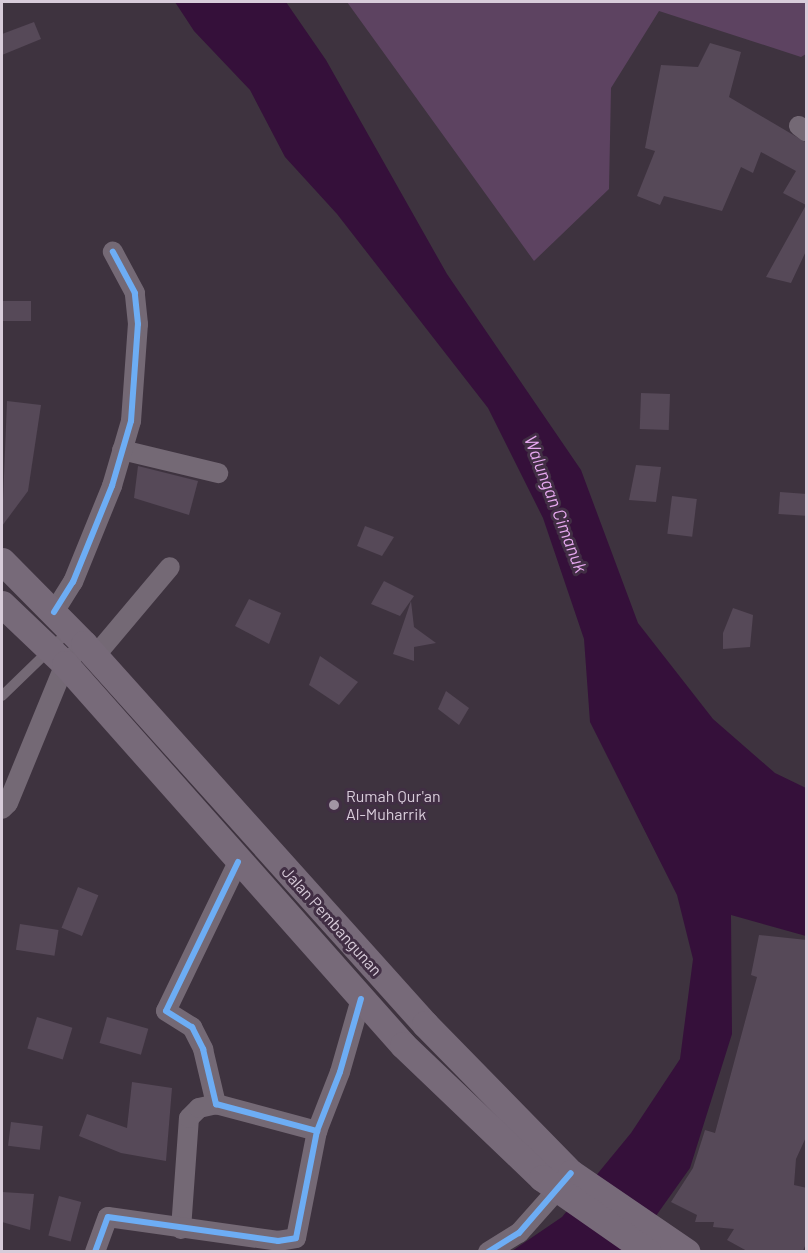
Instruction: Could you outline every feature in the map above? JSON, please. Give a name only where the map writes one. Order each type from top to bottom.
[{"type":"main road","name":"Jalan Pembangunan","points":[[5,571],[76,635],[572,1187]]},
{"type":"main road","name":"Jalan Pembangunan","points":[[2,604],[57,657],[403,1045],[572,1187],[647,1242],[687,1251]]},
{"type":"street","points":[[76,635],[73,582],[131,421],[138,324],[135,293],[113,252]]},
{"type":"street","points":[[122,450],[218,473]]},
{"type":"street","points":[[2,809],[8,803],[57,657],[76,635],[170,567]]},
{"type":"street","points":[[216,1104],[203,1049],[192,1027],[166,1011],[238,862]]},
{"type":"street","points":[[95,1251],[108,1217],[181,1229],[288,1242],[296,1238],[317,1131],[340,1072],[361,999]]},
{"type":"street","points":[[181,1229],[189,1118],[199,1108],[216,1104],[317,1131]]},
{"type":"street","points":[[488,1251],[519,1233],[572,1187]]},
{"type":"lane","points":[[2,696],[57,657]]},
{"type":"shaded area","points":[[347,2],[806,2],[806,54],[801,57],[659,11],[611,88],[609,189],[534,261]]},
{"type":"water","name":"Walungan Cimanuk","points":[[175,2],[286,2],[326,60],[447,274],[581,470],[638,623],[713,719],[775,773],[806,788],[806,936],[731,915],[732,1034],[690,1168],[631,1251],[512,1251],[562,1217],[631,1133],[680,1059],[693,959],[677,895],[590,722],[584,639],[543,518],[488,408],[337,214],[285,157],[250,90],[194,31]]},
{"type":"building","points":[[34,22],[41,39],[2,55],[2,34]]},
{"type":"building","points":[[710,43],[741,52],[729,97],[807,143],[807,249],[791,283],[766,277],[806,205],[783,193],[796,171],[761,152],[753,173],[741,167],[722,211],[664,196],[660,205],[637,196],[655,151],[645,148],[661,65],[698,67]]},
{"type":"building","points":[[2,301],[31,301],[31,321],[2,321]]},
{"type":"building","points":[[641,393],[670,394],[669,430],[640,429]]},
{"type":"building","points":[[7,401],[41,405],[28,491],[2,526]]},
{"type":"building","points":[[636,465],[661,467],[656,502],[629,500]]},
{"type":"building","points":[[138,466],[198,481],[189,515],[134,498]]},
{"type":"building","points":[[780,492],[806,494],[805,516],[778,514]]},
{"type":"building","points":[[672,496],[697,499],[692,537],[667,534]]},
{"type":"building","points":[[365,526],[394,537],[382,556],[357,546]]},
{"type":"building","points":[[384,581],[414,596],[400,616],[371,604]]},
{"type":"building","points":[[249,599],[281,613],[269,644],[235,626]]},
{"type":"building","points":[[411,601],[414,627],[436,643],[414,647],[414,661],[393,654]]},
{"type":"building","points":[[733,608],[753,615],[750,647],[723,649],[723,633]]},
{"type":"building","points":[[320,656],[358,682],[339,705],[309,685]]},
{"type":"building","points":[[446,691],[469,708],[459,725],[438,709]]},
{"type":"building","points":[[78,887],[98,895],[82,936],[62,928]]},
{"type":"building","points":[[20,924],[59,930],[54,956],[16,950]]},
{"type":"building","points":[[759,935],[807,940],[807,1135],[796,1159],[794,1185],[807,1188],[807,1241],[803,1251],[747,1251],[727,1240],[734,1229],[713,1227],[714,1222],[695,1222],[697,1215],[671,1202],[693,1168],[705,1130],[715,1133],[757,977],[751,975]]},
{"type":"building","points":[[37,1017],[72,1028],[63,1059],[27,1049]]},
{"type":"building","points":[[107,1017],[148,1029],[141,1055],[100,1043]]},
{"type":"building","points":[[132,1082],[172,1088],[166,1161],[121,1153],[79,1136],[87,1114],[127,1128]]},
{"type":"building","points":[[11,1122],[43,1126],[40,1150],[8,1146]]},
{"type":"building","points":[[2,1192],[34,1194],[30,1230],[2,1222]]},
{"type":"building","points":[[59,1196],[81,1202],[71,1242],[48,1236]]},
{"type":"cycle path","points":[[54,612],[73,582],[112,486],[131,421],[138,324],[135,293],[113,252]]},
{"type":"cycle path","points":[[238,862],[166,1011],[192,1027],[203,1049],[216,1104],[317,1131],[340,1072],[361,999]]},
{"type":"cycle path","points":[[95,1252],[108,1217],[278,1241],[296,1238],[317,1131]]},
{"type":"cycle path","points":[[488,1252],[519,1233],[571,1173]]},
{"type":"place","name":"Rumah Qur'an Al-Muharrik","points":[[334,805]]}]
